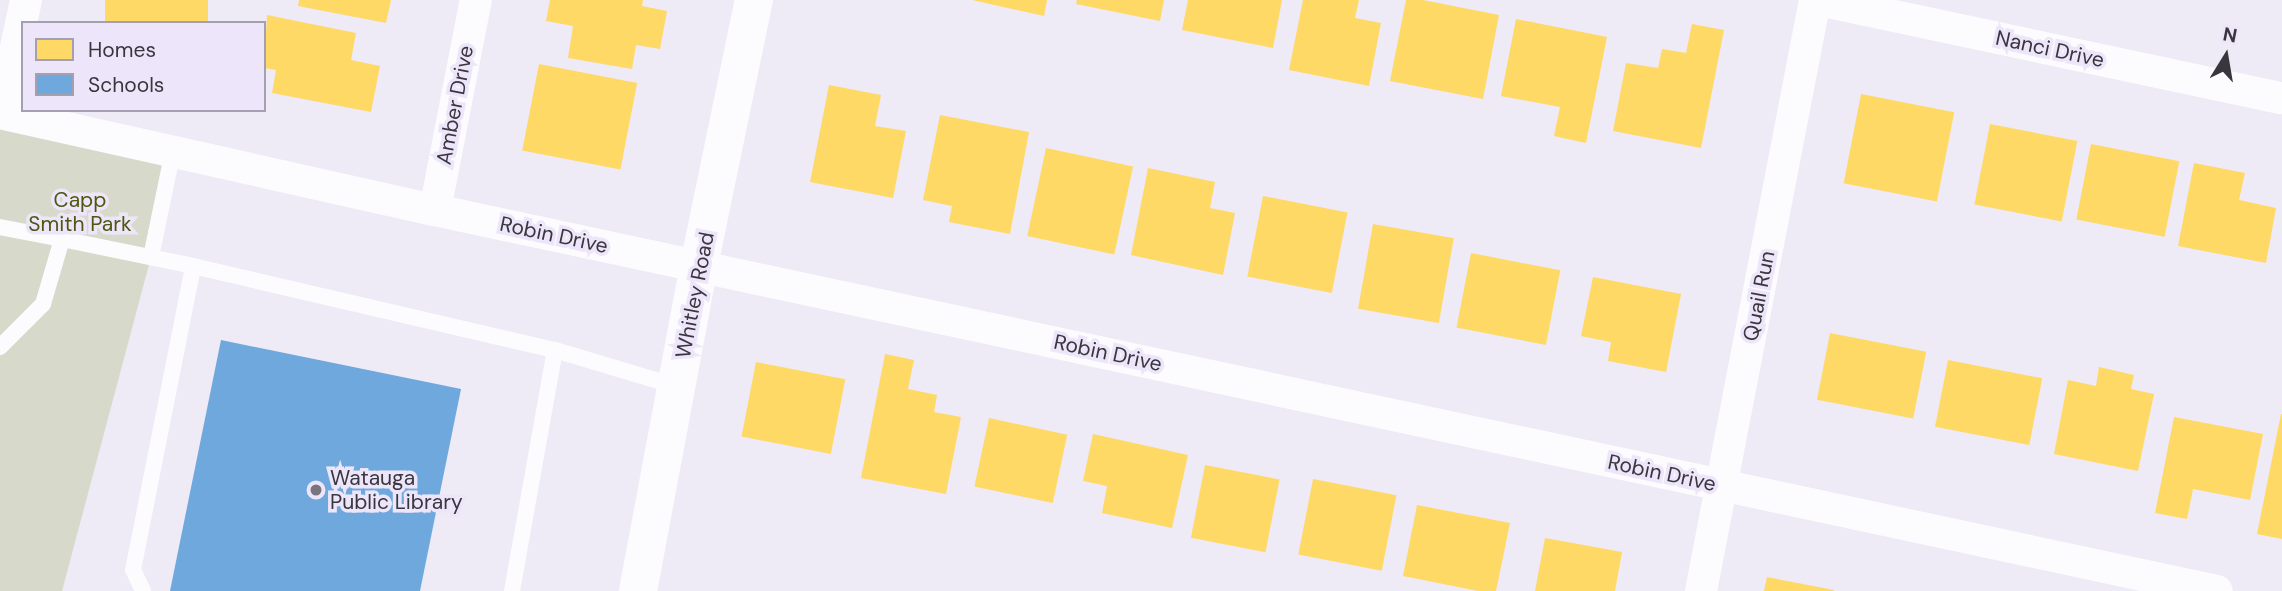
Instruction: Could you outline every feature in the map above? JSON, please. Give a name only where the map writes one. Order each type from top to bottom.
[{"type":"street","points":[[21,21],[26,0]]},
{"type":"street","name":"Amber Drive","points":[[435,209],[476,0]]},
{"type":"street","name":"Whitley Road","points":[[638,591],[699,265],[754,0]]},
{"type":"street","name":"Nanci Drive","points":[[1817,0],[2282,98]]},
{"type":"street","name":"Quail Run","points":[[1701,591],[1817,0]]},
{"type":"street","points":[[1,113],[21,23]]},
{"type":"street","name":"Robin Drive","points":[[1,113],[435,209],[2217,591]]},
{"type":"lane","points":[[152,257],[173,151]]},
{"type":"lane","points":[[0,227],[193,266],[555,350],[678,387]]},
{"type":"lane","points":[[0,347],[43,304],[62,239]]},
{"type":"lane","points":[[143,591],[132,570],[193,266]]},
{"type":"lane","points":[[512,591],[555,350]]},
{"type":"green space","name":"Capp Smith Park","points":[[0,114],[173,151],[151,257],[62,591],[0,591]]},
{"type":"building: Homes","points":[[105,0],[208,0],[208,21],[105,21]]},
{"type":"building: Homes","points":[[299,0],[391,0],[386,23],[298,6]]},
{"type":"building: Homes","points":[[550,0],[643,0],[642,6],[667,11],[660,49],[636,45],[632,69],[568,58],[573,26],[546,21]]},
{"type":"building: Homes","points":[[972,0],[1047,0],[1044,16]]},
{"type":"building: Homes","points":[[1077,0],[1164,0],[1160,21],[1076,4]]},
{"type":"building: Homes","points":[[1188,0],[1282,0],[1273,48],[1182,30]]},
{"type":"building: Homes","points":[[1303,0],[1359,0],[1355,18],[1381,23],[1369,86],[1289,70]]},
{"type":"building: Homes","points":[[1406,0],[1423,0],[1499,15],[1483,99],[1390,81]]},
{"type":"building: Homes","points":[[267,15],[356,33],[351,60],[380,66],[371,112],[272,93],[276,70],[266,68]]},
{"type":"building: Homes","points":[[1516,19],[1607,37],[1586,143],[1554,136],[1560,107],[1501,96]]},
{"type":"building: Homes","points":[[1692,24],[1724,30],[1701,148],[1613,131],[1626,63],[1658,68],[1662,49],[1686,53]]},
{"type":"building: Homes","points":[[539,64],[637,83],[620,169],[522,150]]},
{"type":"building: Homes","points":[[829,85],[881,95],[875,126],[906,131],[893,198],[810,182]]},
{"type":"building: Homes","points":[[1861,94],[1954,112],[1937,201],[1844,183]]},
{"type":"building: Homes","points":[[940,115],[1029,132],[1010,234],[949,222],[952,206],[923,200]]},
{"type":"building: Homes","points":[[1990,124],[2077,141],[2062,221],[1974,204]]},
{"type":"building: Homes","points":[[2091,144],[2179,161],[2165,237],[2076,220]]},
{"type":"building: Homes","points":[[1046,148],[1133,167],[1114,255],[1027,236]]},
{"type":"building: Homes","points":[[2194,163],[2245,173],[2239,200],[2276,208],[2266,263],[2178,246]]},
{"type":"building: Homes","points":[[1148,168],[1215,182],[1210,208],[1235,213],[1223,275],[1131,255]]},
{"type":"building: Homes","points":[[1263,196],[1347,212],[1332,293],[1247,276]]},
{"type":"building: Homes","points":[[1373,224],[1454,238],[1439,323],[1358,309]]},
{"type":"building: Homes","points":[[1471,253],[1560,270],[1546,345],[1456,328]]},
{"type":"building: Homes","points":[[1593,277],[1681,294],[1666,372],[1608,361],[1611,342],[1581,336]]},
{"type":"building: Homes","points":[[1830,333],[1926,352],[1913,418],[1817,400]]},
{"type":"building: Homes","points":[[885,354],[914,360],[908,389],[937,395],[934,412],[961,417],[946,494],[861,478]]},
{"type":"building: Homes","points":[[1948,360],[2042,378],[2029,445],[1935,427]]},
{"type":"building: Homes","points":[[756,362],[845,379],[831,454],[741,437]]},
{"type":"building: Homes","points":[[2099,367],[2134,375],[2131,389],[2154,394],[2138,471],[2054,454],[2068,380],[2096,386]]},
{"type":"building: Homes","points":[[2282,414],[2282,539],[2257,534]]},
{"type":"building: Homes","points":[[2174,417],[2263,434],[2250,500],[2193,489],[2187,519],[2155,513]]},
{"type":"building: Homes","points":[[989,418],[1067,435],[1053,503],[974,486]]},
{"type":"building: Homes","points":[[1093,434],[1188,455],[1172,528],[1102,513],[1107,486],[1083,481]]},
{"type":"building: Homes","points":[[1205,465],[1280,480],[1265,552],[1191,538]]},
{"type":"building: Homes","points":[[1313,479],[1396,495],[1382,571],[1298,555]]},
{"type":"building: Homes","points":[[1417,505],[1510,523],[1496,591],[1478,591],[1403,576]]},
{"type":"building: Homes","points":[[1545,538],[1622,552],[1615,591],[1535,591]]},
{"type":"building: Homes","points":[[1767,577],[1834,590],[1834,591],[1764,591]]},
{"type":"building: Schools","name":"Watauga Public Library","points":[[221,340],[461,389],[420,591],[170,591]]},
{"type":"place","name":"Watauga Public Library","points":[[316,490]]}]
